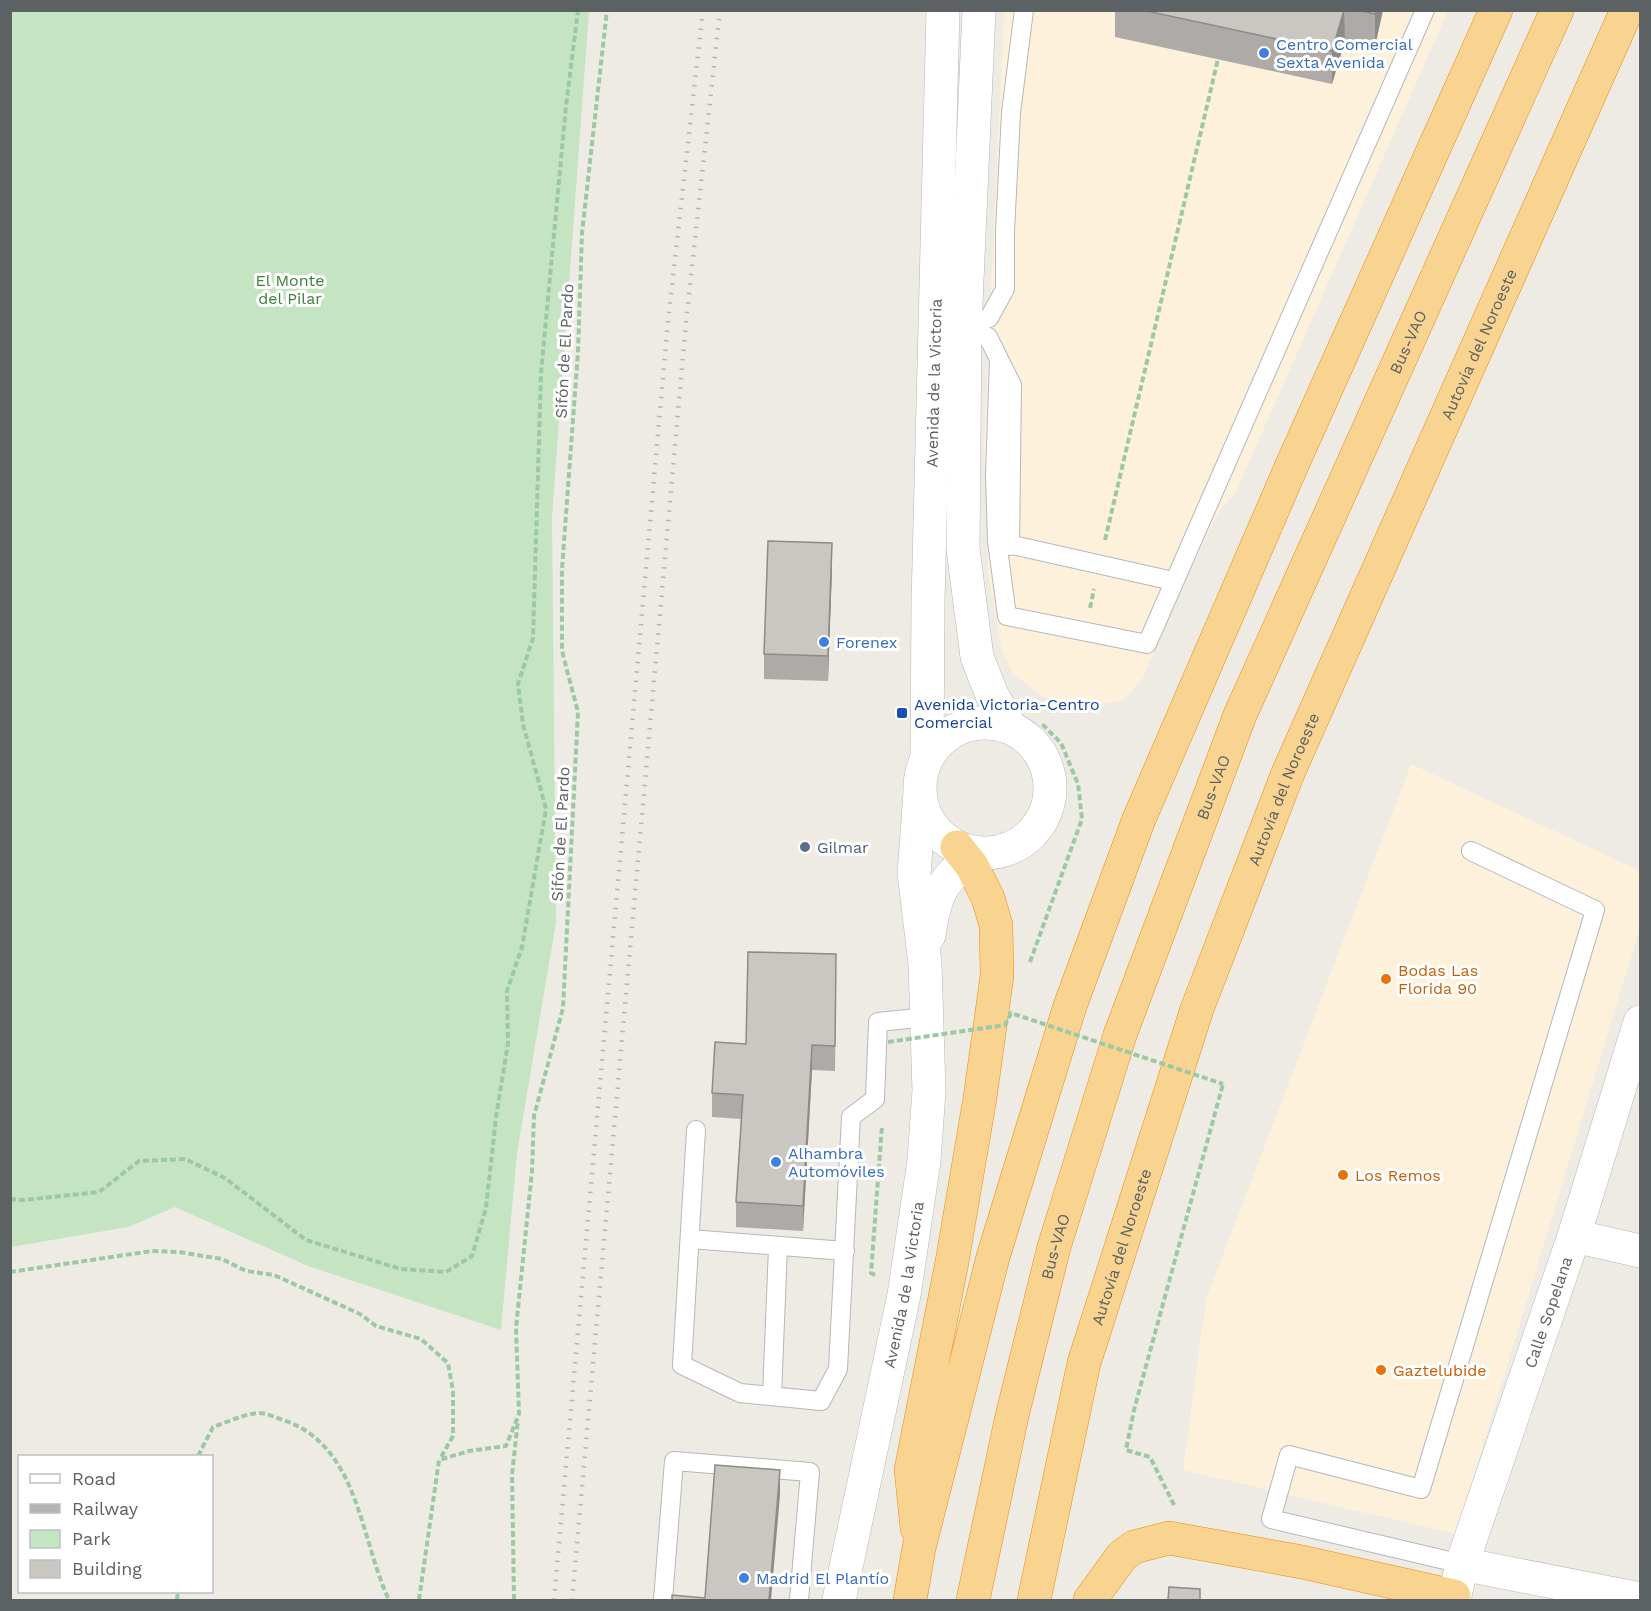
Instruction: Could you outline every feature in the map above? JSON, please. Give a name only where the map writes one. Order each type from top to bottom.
[{"type":"highway","points":[[910,1600],[920,1548],[993,1257],[1070,1006],[1139,819],[1287,476],[1496,10]]},
{"type":"highway","name":"Bus-VAO","points":[[973,1600],[1012,1416],[1054,1247],[1124,1024],[1240,715],[1557,10]]},
{"type":"highway","name":"Autovía del Noroeste","points":[[1034,1600],[1084,1364],[1149,1151],[1197,1008],[1288,773],[1627,10]]},
{"type":"highway","points":[[920,1548],[911,1470],[954,1250],[980,1098],[997,976],[996,925],[988,898],[968,854]]},
{"type":"highway","points":[[1090,1600],[1122,1556],[1134,1547],[1170,1538],[1302,1562],[1462,1599]]},
{"type":"street","name":"Avenida de la Victoria","points":[[927,757],[931,504],[945,10]]},
{"type":"street","name":"Avenida de la Victoria","points":[[979,10],[965,325],[963,549],[970,621],[983,676],[1010,727]]},
{"type":"street","points":[[981,723],[1010,727],[1028,738],[1041,753],[1049,772],[1051,793],[1048,803],[1035,831],[1018,844],[999,852],[968,854],[933,826],[924,812],[920,794],[921,775],[927,757],[938,742],[954,730],[981,723]]},
{"type":"street","name":"Avenida de la Victoria","points":[[839,1600],[904,1295],[924,1161],[929,1091],[927,1017],[925,963],[914,874],[920,794]]},
{"type":"street","name":"Avenida de la Victoria","points":[[925,963],[933,907],[941,885],[968,854]]},
{"type":"street","name":"Calle Sopelana","points":[[1462,1599],[1462,1564],[1574,1236],[1641,1022]]},
{"type":"street","points":[[1574,1236],[1641,1251]]},
{"type":"street","points":[[1462,1564],[1641,1599]]},
{"type":"lane","points":[[945,10],[956,44],[950,289],[954,315],[965,325],[988,338],[999,359],[995,475],[1003,543],[1007,616],[1147,644],[1425,10]]},
{"type":"lane","points":[[931,504],[946,478],[951,339],[965,325],[989,318],[1005,289],[1005,231],[1011,112],[1024,10]]},
{"type":"lane","points":[[1003,543],[1173,581]]},
{"type":"lane","points":[[1462,1564],[1271,1519],[1289,1455],[1421,1489],[1595,910],[1471,851]]},
{"type":"lane","points":[[696,1130],[682,1365],[740,1393],[821,1401],[838,1369],[851,1116],[875,1099],[878,1022],[927,1017]]},
{"type":"lane","points":[[690,1239],[844,1251]]},
{"type":"lane","points":[[772,1396],[778,1247]]},
{"type":"lane","points":[[663,1600],[674,1461],[810,1472],[799,1600]]},
{"type":"path","points":[[10,1199],[24,1200],[99,1192],[139,1161],[186,1159],[225,1179],[306,1240],[401,1269],[446,1272],[472,1256],[486,1208],[496,1117],[508,1043],[507,991],[522,946],[546,809],[523,724],[518,684],[533,638],[541,373],[566,106],[578,10]]},
{"type":"path","name":"Sifón de El Pardo","points":[[439,1460],[469,1451],[506,1446],[519,1414],[516,1328],[532,1171],[534,1116],[563,1008],[578,712],[562,651],[562,569],[578,352],[582,233],[607,10]]},
{"type":"path","points":[[1084,631],[1218,59]]},
{"type":"path","points":[[1027,970],[1082,819]]},
{"type":"path","points":[[887,1053],[888,1042],[1005,1025],[1014,1006]]},
{"type":"path","points":[[1011,1013],[1223,1084],[1125,1450],[1150,1457],[1191,1541]]},
{"type":"path","points":[[872,1273],[882,1123]]},
{"type":"path","points":[[10,1272],[58,1267],[102,1257],[152,1251],[213,1258],[246,1271],[274,1275],[360,1314],[376,1326],[421,1340],[448,1363],[453,1391],[453,1436],[439,1460],[419,1600]]},
{"type":"path","points":[[199,1455],[213,1427],[259,1412],[297,1425],[327,1448],[347,1478],[379,1580],[389,1600]]},
{"type":"path","points":[[514,1600],[512,1476],[519,1414]]},
{"type":"shaded area","points":[[1004,11],[1448,11],[1235,494],[1220,509],[1170,612],[1143,678],[1124,700],[1077,709],[1044,697],[1013,674],[1002,651],[988,573],[984,445]]},
{"type":"shaded area","points":[[1411,764],[1640,871],[1640,928],[1456,1534],[1183,1470],[1206,1299]]},
{"type":"green space","name":"El Monte del Pilar","points":[[11,10],[589,11],[552,517],[556,922],[517,1153],[501,1330],[308,1266],[175,1207],[128,1227],[11,1247]]},
{"type":"building","points":[[1142,10],[1344,10],[1332,51]]},
{"type":"building","points":[[1358,10],[1376,10],[1375,14]]},
{"type":"building","points":[[768,541],[832,543],[828,656],[764,654]]},
{"type":"building","points":[[748,952],[836,954],[835,1046],[812,1045],[803,1206],[736,1202],[743,1095],[712,1093],[715,1042],[746,1044]]},
{"type":"building","points":[[715,1465],[780,1470],[769,1600],[672,1600],[672,1595],[705,1598]]},
{"type":"building","points":[[1169,1587],[1200,1589],[1200,1600],[1168,1600]]},
{"type":"railway","points":[[554,1600],[668,321],[703,10]]},
{"type":"railway","points":[[572,1600],[686,322],[720,10]]},
{"type":"place","name":"Centro Comercial Sexta Avenida","points":[[1264,53]]},
{"type":"place","name":"Forenex","points":[[824,642]]},
{"type":"place","name":"Avenida Victoria-Centro Comercial","points":[[902,713]]},
{"type":"place","name":"Gilmar","points":[[805,847]]},
{"type":"place","name":"Bodas Las Florida 90","points":[[1386,979]]},
{"type":"place","name":"Alhambra Automóviles","points":[[776,1162]]},
{"type":"place","name":"Los Remos","points":[[1343,1175]]},
{"type":"place","name":"Gaztelubide","points":[[1381,1370]]},
{"type":"place","name":"Madrid El Plantío","points":[[744,1578]]}]
